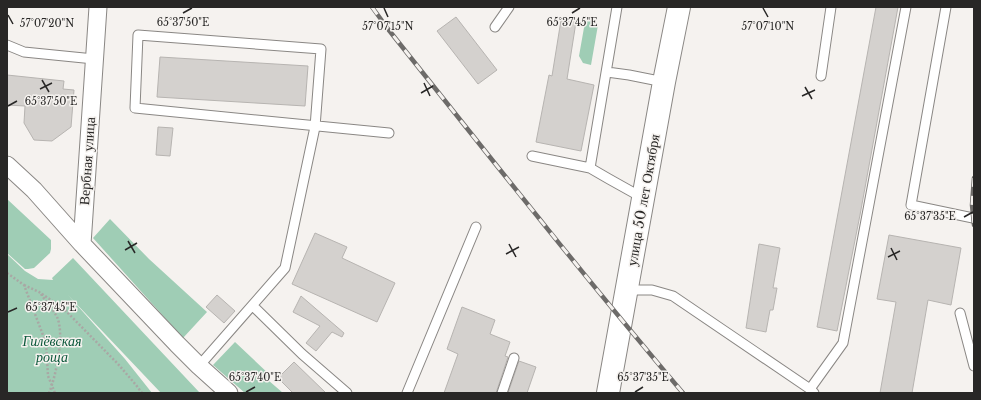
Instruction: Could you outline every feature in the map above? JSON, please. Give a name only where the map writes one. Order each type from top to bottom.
[{"type":"main road","name":"улица 50 лет Октября","points":[[608,393],[679,7]]},
{"type":"street","name":"Вербная улица","points":[[82,244],[98,7]]},
{"type":"street","points":[[7,165],[34,190],[82,244],[177,344],[229,393]]},
{"type":"lane","points":[[495,27],[509,7]]},
{"type":"lane","points":[[590,168],[617,7]]},
{"type":"lane","points":[[821,76],[831,7]]},
{"type":"lane","points":[[627,290],[652,290],[673,296],[812,391],[842,343],[906,7]]},
{"type":"lane","points":[[946,7],[911,205],[974,218]]},
{"type":"lane","points":[[199,366],[285,268],[315,127],[321,49],[138,35],[134,108],[315,127],[388,133]]},
{"type":"lane","points":[[7,45],[24,52],[94,59]]},
{"type":"lane","points":[[607,72],[664,82]]},
{"type":"lane","points":[[532,156],[590,168],[643,198]]},
{"type":"lane","points":[[407,393],[476,227]]},
{"type":"lane","points":[[253,306],[302,354],[347,393]]},
{"type":"lane","points":[[960,314],[974,366]]},
{"type":"lane","points":[[502,393],[514,358]]},
{"type":"path","points":[[7,272],[24,285],[39,292],[63,308],[118,364],[142,393]]},
{"type":"path","points":[[24,285],[46,343],[48,376],[55,393]]},
{"type":"path","points":[[39,292],[58,318],[60,335],[57,365],[49,393]]},
{"type":"green space","points":[[590,20],[595,21],[598,25],[591,65],[583,63],[579,56],[585,22]]},
{"type":"green space","points":[[7,199],[51,240],[50,253],[34,268],[25,269],[7,253]]},
{"type":"green space","points":[[110,219],[149,259],[207,312],[183,338],[93,238]]},
{"type":"green space","name":"Гилёвская роща","points":[[7,254],[25,271],[38,279],[53,280],[52,278],[73,258],[200,393],[161,393],[68,295],[125,359],[152,393],[7,393]]},
{"type":"green space","points":[[235,342],[271,376],[268,380],[283,393],[245,393],[213,365]]},
{"type":"building","points":[[876,7],[898,7],[837,331],[817,327]]},
{"type":"building","points":[[456,17],[497,70],[478,84],[437,31]]},
{"type":"building","points":[[561,20],[576,22],[567,79],[594,85],[581,151],[536,142],[549,75],[552,76]]},
{"type":"building","points":[[160,57],[308,66],[305,106],[157,97]]},
{"type":"building","points":[[7,75],[64,81],[63,89],[74,90],[71,127],[52,141],[34,140],[24,123],[25,106],[7,105]]},
{"type":"building","points":[[158,127],[173,128],[170,156],[156,155]]},
{"type":"building","points":[[315,233],[347,247],[342,258],[395,283],[377,322],[292,284]]},
{"type":"building","points":[[889,235],[961,248],[951,305],[928,300],[912,393],[880,393],[896,302],[877,299]]},
{"type":"building","points":[[759,244],[780,248],[773,288],[777,288],[773,310],[770,310],[766,332],[746,328]]},
{"type":"building","points":[[217,295],[235,311],[224,323],[206,307]]},
{"type":"building","points":[[301,296],[344,333],[342,337],[332,332],[316,351],[306,343],[320,326],[293,312]]},
{"type":"building","points":[[462,307],[495,320],[490,334],[510,342],[505,356],[508,357],[496,393],[444,393],[458,354],[447,349]]},
{"type":"building","points":[[519,361],[536,367],[527,393],[508,393]]},
{"type":"building","points":[[294,362],[326,393],[293,393],[278,378]]},
{"type":"railway","points":[[372,7],[534,212],[683,393]]},
{"type":"railway","points":[[974,178],[972,205],[974,225]]}]
